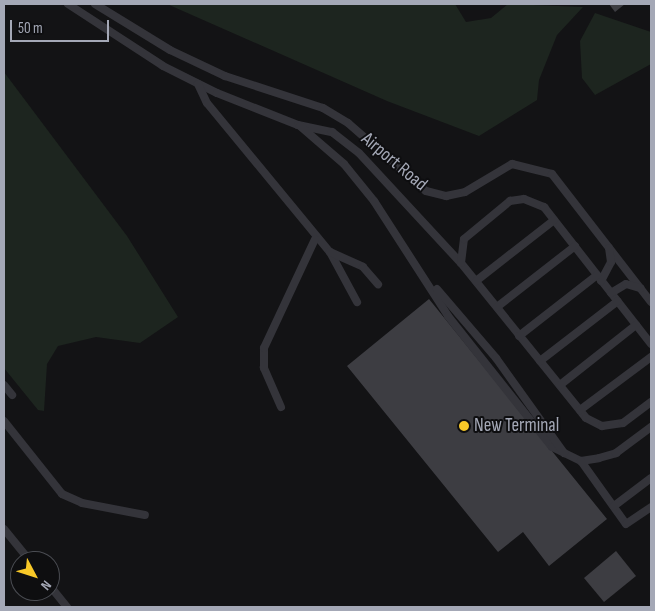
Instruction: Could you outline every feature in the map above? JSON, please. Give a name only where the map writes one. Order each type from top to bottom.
[{"type":"lane","name":"Airport Road","points":[[68,4],[109,33],[198,84],[298,125],[332,132],[359,153],[461,263],[580,410],[602,426],[623,423],[651,402]]},
{"type":"lane","name":"Airport Road","points":[[95,4],[170,50],[225,76],[331,113],[426,191],[446,196],[465,192],[512,164],[533,166],[552,174],[650,300]]},
{"type":"lane","points":[[198,84],[207,103],[315,239],[330,252],[363,267],[378,284]]},
{"type":"lane","name":"Airport Road","points":[[298,125],[344,164],[427,278],[448,316],[530,421],[552,447],[581,461]]},
{"type":"lane","points":[[461,263],[464,239],[510,202],[524,199],[544,206],[651,344]]},
{"type":"lane","points":[[476,281],[554,220]]},
{"type":"lane","points":[[519,336],[599,278],[611,262],[609,248],[596,230]]},
{"type":"lane","points":[[281,407],[264,368],[264,348],[315,239]]},
{"type":"lane","points":[[497,308],[575,246]]},
{"type":"lane","points":[[330,252],[357,302]]},
{"type":"lane","points":[[611,293],[626,284],[638,285],[650,300]]},
{"type":"lane","points":[[540,362],[618,301]]},
{"type":"lane","points":[[560,385],[636,325]]},
{"type":"lane","points":[[580,410],[651,357]]},
{"type":"lane","points":[[4,385],[12,395]]},
{"type":"lane","points":[[4,422],[62,494],[82,503],[145,515]]},
{"type":"lane","points":[[651,427],[616,454],[581,461],[626,524],[651,508]]},
{"type":"lane","points":[[614,506],[651,478]]},
{"type":"lane","points":[[4,529],[22,551]]},
{"type":"shaded area","points":[[167,4],[455,4],[466,22],[491,18],[508,4],[583,7],[557,35],[539,80],[537,100],[479,136],[387,101]]},
{"type":"shaded area","points":[[595,13],[651,32],[651,64],[595,95],[582,78],[580,41]]},
{"type":"shaded area","points":[[4,72],[127,236],[178,317],[140,343],[96,337],[58,346],[47,364],[44,411],[38,410],[4,368]]},
{"type":"building","points":[[609,4],[625,4],[615,12]]},
{"type":"building","name":"New Terminal","points":[[429,299],[607,519],[549,566],[523,532],[498,552],[347,366]]},
{"type":"building","points":[[616,551],[636,576],[604,602],[584,578]]},
{"type":"place","name":"New Terminal","points":[[464,426]]}]
